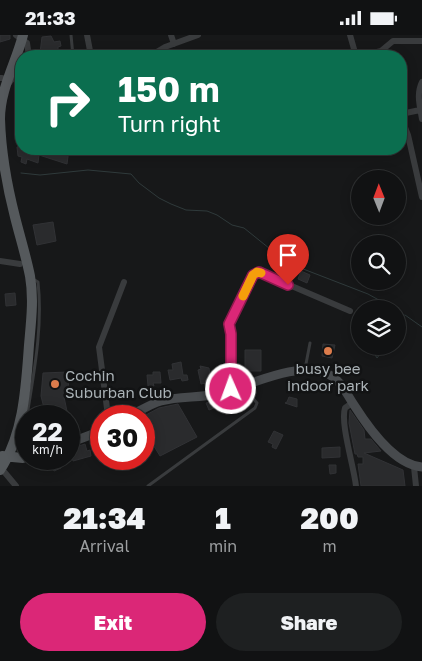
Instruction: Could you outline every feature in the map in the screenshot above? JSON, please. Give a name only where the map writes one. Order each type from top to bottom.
[{"type":"main road","points":[[19,36],[2,81],[1,107],[3,147],[12,205],[30,277],[32,297],[31,325],[22,405]]},
{"type":"main road","points":[[0,172],[25,293],[22,359],[16,410],[2,463]]},
{"type":"main road","points":[[152,405],[164,400],[218,394],[286,373],[305,371],[327,373],[344,387],[367,425],[398,458],[418,467]]},
{"type":"main road","points":[[2,463],[15,435]]},
{"type":"main road","points":[[2,463],[15,460]]},
{"type":"street","points":[[87,35],[90,50]]},
{"type":"street","points":[[170,35],[174,44]]},
{"type":"street","points":[[350,35],[354,50]]},
{"type":"street","points":[[19,36],[28,43],[29,50]]},
{"type":"street","points":[[160,50],[195,36]]},
{"type":"street","points":[[382,50],[393,41],[422,41]]},
{"type":"street","points":[[2,81],[15,72]]},
{"type":"street","points":[[422,82],[418,91],[422,119]]},
{"type":"street","points":[[407,113],[420,110]]},
{"type":"street","points":[[407,134],[422,197]]},
{"type":"street","points":[[0,261],[20,264]]},
{"type":"street","points":[[231,389],[231,334],[229,324],[255,273],[259,272],[350,311]]},
{"type":"street","points":[[107,405],[100,347],[124,282]]},
{"type":"street","points":[[352,403],[345,408],[343,419],[356,486]]},
{"type":"street","points":[[2,463],[16,486]]},
{"type":"street","points":[[416,486],[418,467]]},
{"type":"lane","points":[[71,35],[71,50]]},
{"type":"lane","points":[[29,405],[40,308],[38,282],[30,277]]},
{"type":"lane","points":[[305,371],[310,343]]},
{"type":"lane","points":[[148,486],[255,408],[257,403],[242,386]]},
{"type":"building","points":[[0,35],[10,35],[10,39],[0,42]]},
{"type":"building","points":[[51,36],[54,42],[60,41],[61,46],[58,47],[58,50],[40,50],[42,37]]},
{"type":"building","points":[[39,155],[38,163],[27,159],[26,164],[21,162],[22,157],[18,156]]},
{"type":"building","points":[[39,155],[68,155],[67,164]]},
{"type":"building","points":[[53,222],[56,241],[37,245],[33,225]]},
{"type":"building","points":[[301,271],[310,275],[307,283],[298,279]]},
{"type":"building","points":[[15,293],[16,305],[6,306],[5,294]]},
{"type":"building","name":"busy bee indoor park","points":[[323,344],[335,345],[332,358],[322,356]]},
{"type":"building","points":[[245,350],[261,350],[261,371],[245,371]]},
{"type":"building","points":[[181,362],[183,375],[187,375],[188,380],[182,381],[181,378],[170,380],[168,370],[173,370],[172,364]]},
{"type":"building","points":[[200,366],[209,368],[210,375],[223,374],[224,379],[201,384],[198,370],[201,369]]},
{"type":"building","name":"Cochin Suburban Club","points":[[68,372],[69,396],[64,397],[66,405],[43,405],[41,396],[43,373]]},
{"type":"building","points":[[153,372],[160,372],[161,383],[153,383],[154,386],[148,386],[147,375],[153,375]]},
{"type":"building","points":[[289,397],[297,399],[297,407],[285,403]]},
{"type":"building","points":[[224,398],[227,405],[209,410],[206,403]]},
{"type":"building","points":[[178,404],[197,437],[160,456],[155,448],[155,410]]},
{"type":"building","points":[[350,410],[364,430],[365,439],[371,439],[381,451],[364,453],[403,470],[405,486],[361,486],[358,464],[363,464],[363,457],[358,457],[355,454],[349,423]]},
{"type":"building","points":[[274,431],[283,435],[276,449],[272,447],[273,444],[268,442]]},
{"type":"building","points":[[85,444],[87,451],[90,450],[90,456],[80,459],[80,446]]},
{"type":"building","points":[[340,447],[340,457],[322,458],[322,448]]},
{"type":"building","points":[[329,465],[336,465],[336,473],[330,474]]},
{"type":"waterway","points":[[21,173],[40,175],[88,170],[131,174],[139,183],[159,198],[186,210],[207,211],[217,215],[232,225],[244,228],[285,261],[379,300]]},
{"type":"waterway","points":[[406,316],[422,327]]},
{"type":"waterway","points":[[375,355],[377,358],[379,355]]},
{"type":"slow traffic","points":[[243,296],[253,275],[257,272],[261,273]]},
{"type":"place","name":"busy bee indoor park","points":[[328,351]]},
{"type":"place","name":"Cochin Suburban Club","points":[[55,384]]},
{"type":"route","points":[[231,389],[231,334],[229,324],[253,275],[259,272],[288,285]]}]
